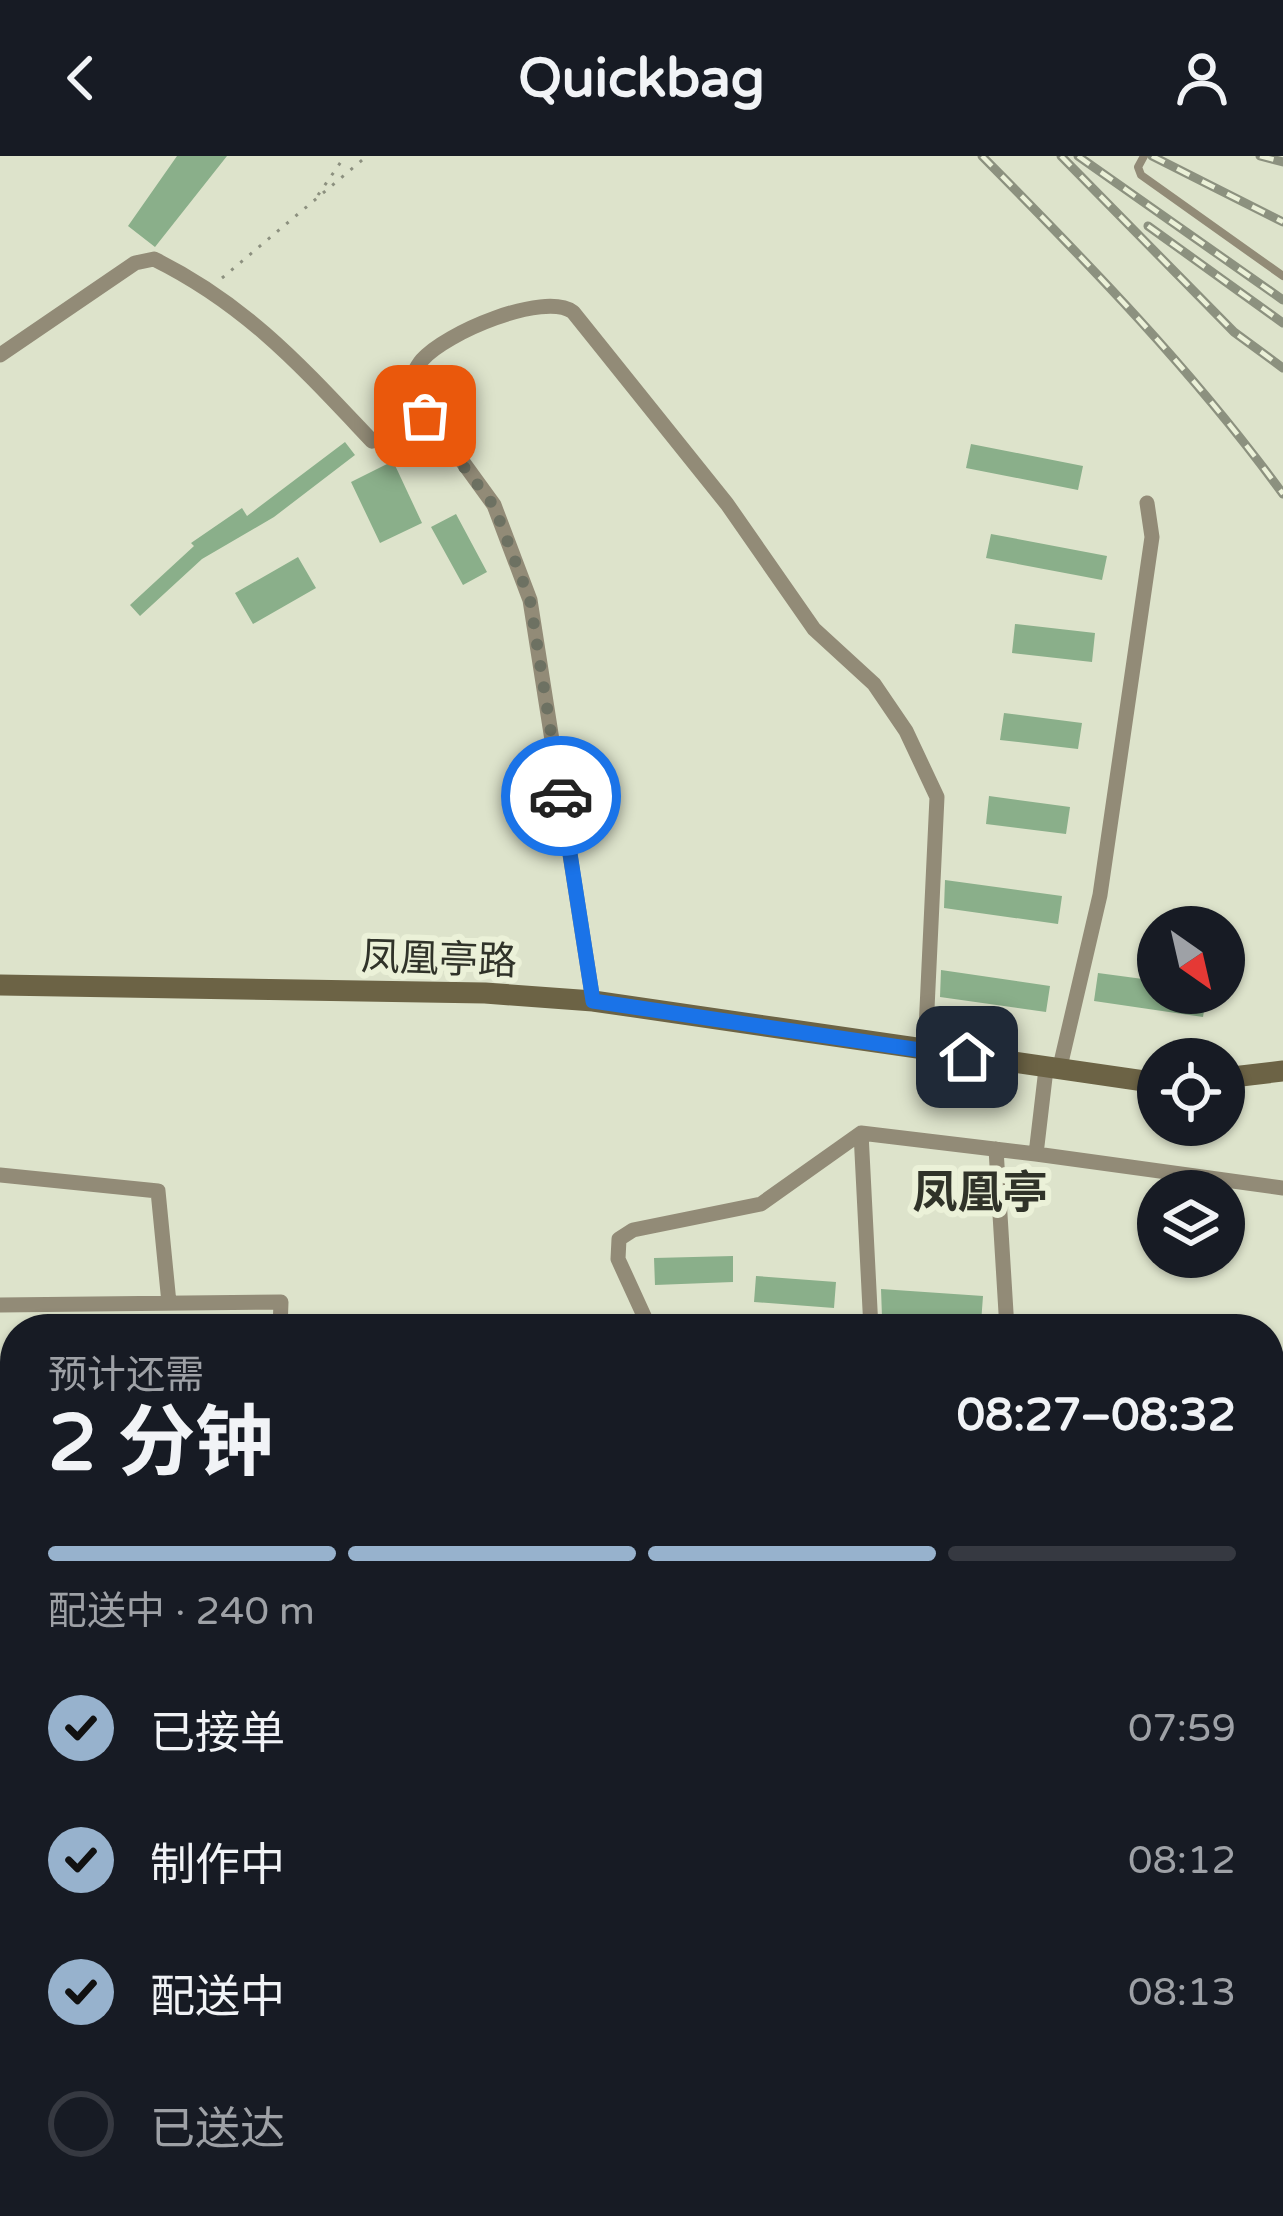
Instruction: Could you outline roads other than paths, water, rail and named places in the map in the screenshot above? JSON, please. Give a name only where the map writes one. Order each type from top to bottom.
[{"type":"street","points":[[0,355],[135,263],[154,259],[212,287],[264,328],[372,441],[425,416]]},
{"type":"street","points":[[593,1001],[530,600],[494,506],[406,385],[424,357],[493,319],[562,304],[686,450],[814,628],[874,684],[906,730],[937,797],[925,1051]]},
{"type":"street","points":[[1036,1154],[1053,1070],[1100,896],[1152,537],[1147,502]]},
{"type":"street","name":"凤凰亭路","points":[[0,985],[484,993],[593,1001],[1137,1080]]},
{"type":"street","points":[[1245,1076],[1283,1071]]},
{"type":"street","points":[[643,1314],[618,1259],[619,1239],[633,1230],[761,1204],[861,1133],[1283,1188]]},
{"type":"street","points":[[861,1133],[870,1314]]},
{"type":"street","points":[[996,1149],[1006,1314]]},
{"type":"street","points":[[0,1175],[158,1191],[169,1303]]},
{"type":"street","points":[[0,1305],[281,1302],[281,1314]]},
{"type":"lane","points":[[1144,156],[1138,167],[1141,175],[1283,276]]},
{"type":"railway","points":[[982,156],[1177,362],[1283,494]]},
{"type":"railway","points":[[1061,156],[1234,332],[1283,368]]},
{"type":"railway","points":[[1078,156],[1283,300]]},
{"type":"railway","points":[[1152,156],[1283,222]]},
{"type":"railway","points":[[1260,156],[1283,162]]},
{"type":"railway","points":[[1148,226],[1283,323]]},
{"type":"district","name":"凤凰亭","points":[[980,1192]]}]
